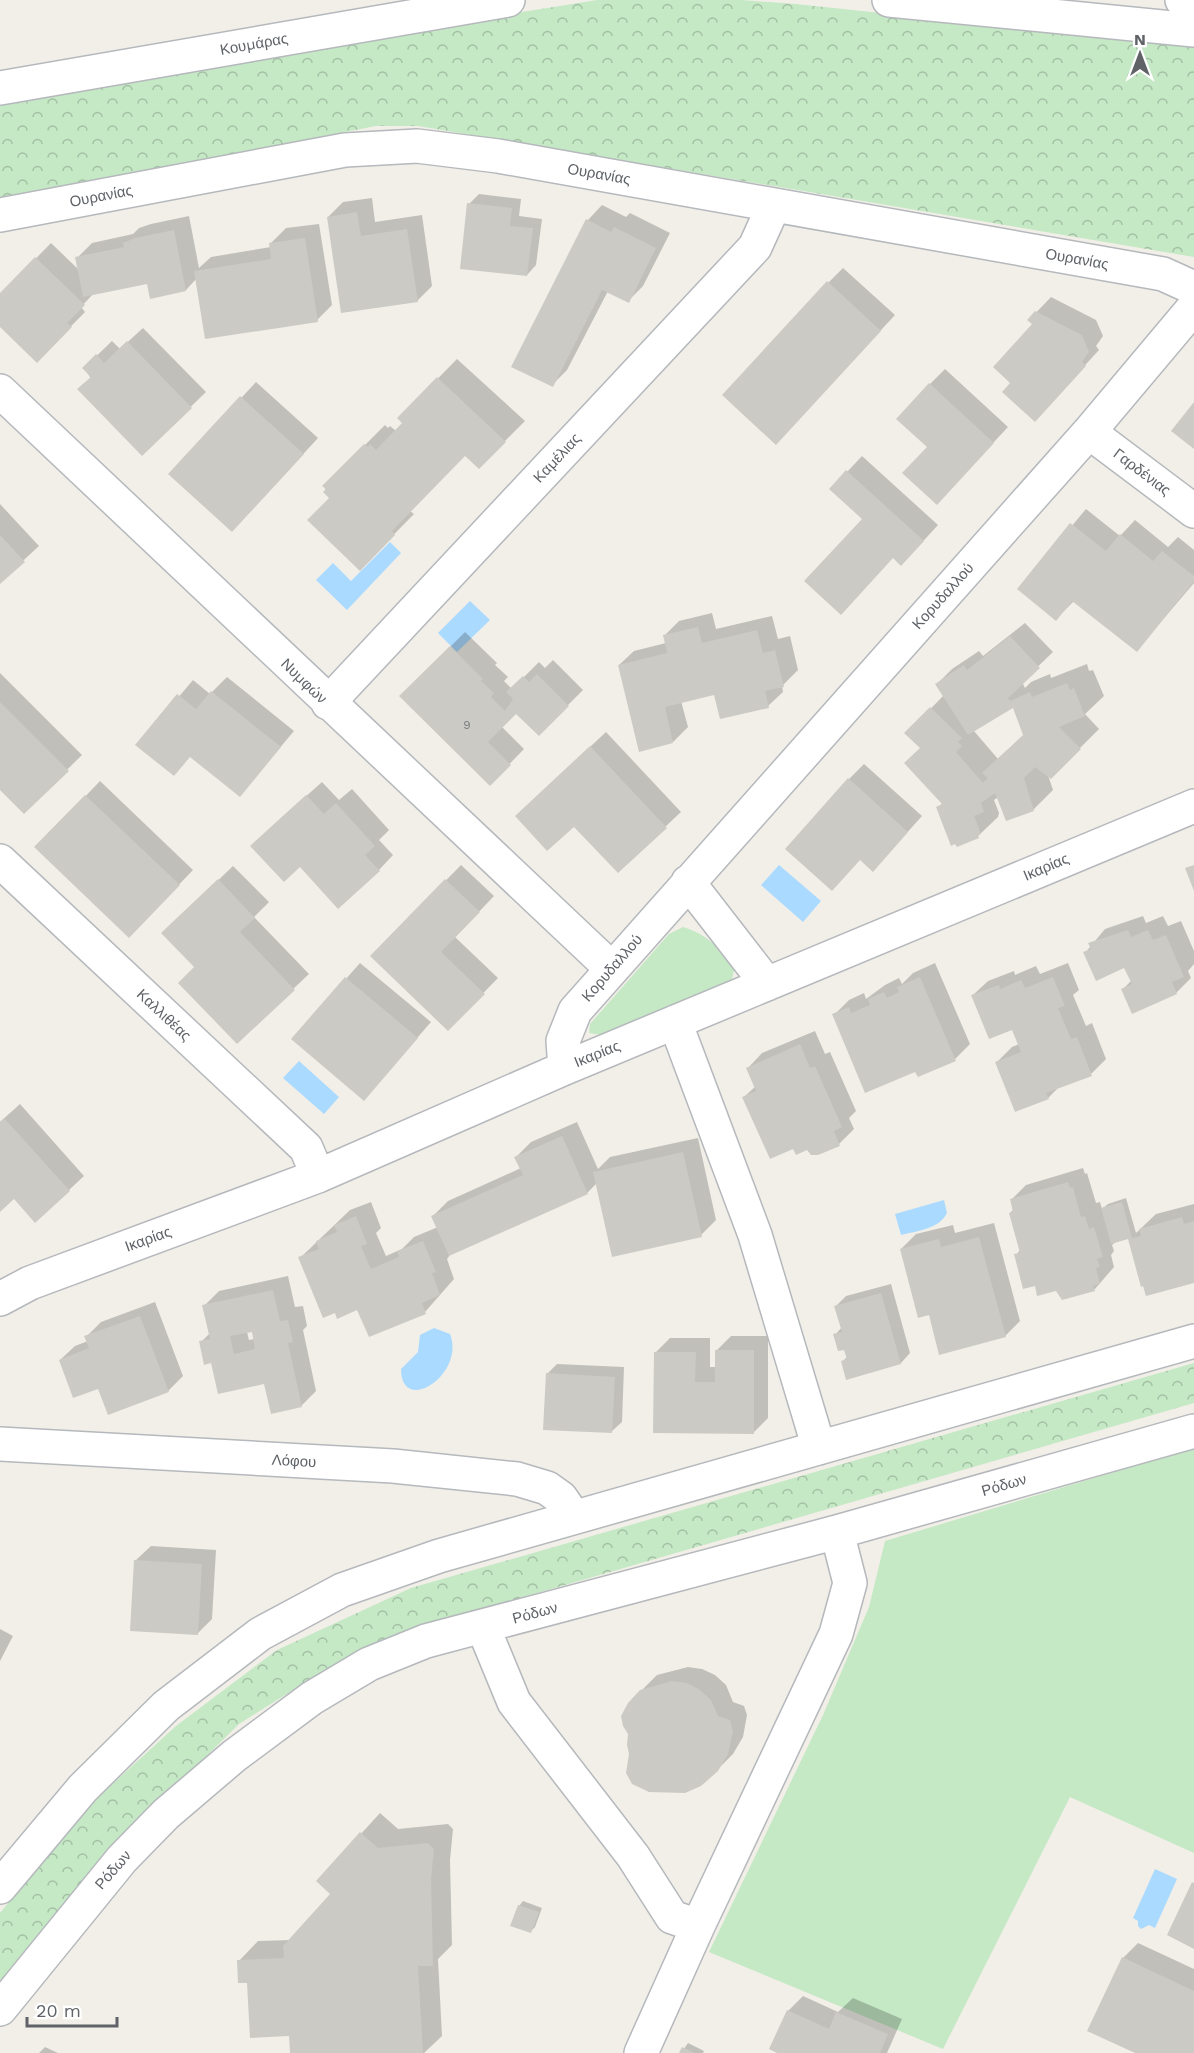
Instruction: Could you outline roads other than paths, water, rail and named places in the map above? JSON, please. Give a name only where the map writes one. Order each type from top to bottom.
[{"type":"street","name":"Κουμάρας","points":[[0,88],[508,0]]},
{"type":"street","points":[[889,0],[1194,30]]},
{"type":"street","points":[[1182,0],[1194,12]]},
{"type":"street","name":"Ουρανίας","points":[[0,215],[345,150],[417,146],[498,156],[1163,274],[1194,288]]},
{"type":"street","name":"Καμέλιας","points":[[328,703],[754,247],[774,205]]},
{"type":"street","name":"Κορυδαλλού","points":[[565,1068],[563,1041],[575,1011],[1089,432],[1194,307]]},
{"type":"street","name":"Νυμφών","points":[[0,391],[611,968]]},
{"type":"street","name":"Γαρδένιας","points":[[1089,432],[1194,511]]},
{"type":"street","name":"Ικαρίας","points":[[0,1299],[30,1283],[318,1176],[565,1068],[1194,806]]},
{"type":"street","name":"Καλλιθέας","points":[[0,861],[306,1148],[318,1176]]},
{"type":"street","points":[[688,882],[767,984]]},
{"type":"street","points":[[675,1022],[755,1235],[819,1448]]},
{"type":"street","points":[[0,1887],[82,1788],[158,1714],[260,1634],[342,1590],[439,1556],[574,1516],[1194,1341]]},
{"type":"street","name":"Ρόδων","points":[[0,2009],[122,1859],[166,1814],[234,1756],[312,1698],[369,1664],[426,1641],[837,1532],[1194,1431]]},
{"type":"street","name":"Λόφου","points":[[0,1444],[393,1466],[517,1479],[547,1488],[561,1498],[574,1516]]},
{"type":"street","points":[[641,2053],[698,1926],[836,1634],[850,1583],[837,1532]]},
{"type":"street","points":[[483,1627],[514,1702],[633,1856],[672,1917],[698,1926]]},
{"type":"water","points":[[390,542],[401,553],[347,610],[316,580],[333,563],[351,581]]},
{"type":"water","points":[[470,601],[490,620],[457,652],[438,633]]},
{"type":"water","points":[[779,865],[821,901],[803,922],[761,885]]},
{"type":"water","points":[[299,1061],[339,1097],[324,1114],[283,1078]]},
{"type":"water","points":[[944,1200],[947,1213],[939,1223],[901,1235],[895,1214]]},
{"type":"water","points":[[434,1328],[450,1334],[452,1349],[449,1363],[432,1385],[421,1389],[411,1389],[404,1383],[401,1369],[418,1352],[420,1335]]},
{"type":"water","points":[[1155,1869],[1177,1879],[1155,1928],[1149,1925],[1141,1929],[1138,1921],[1133,1918]]}]
